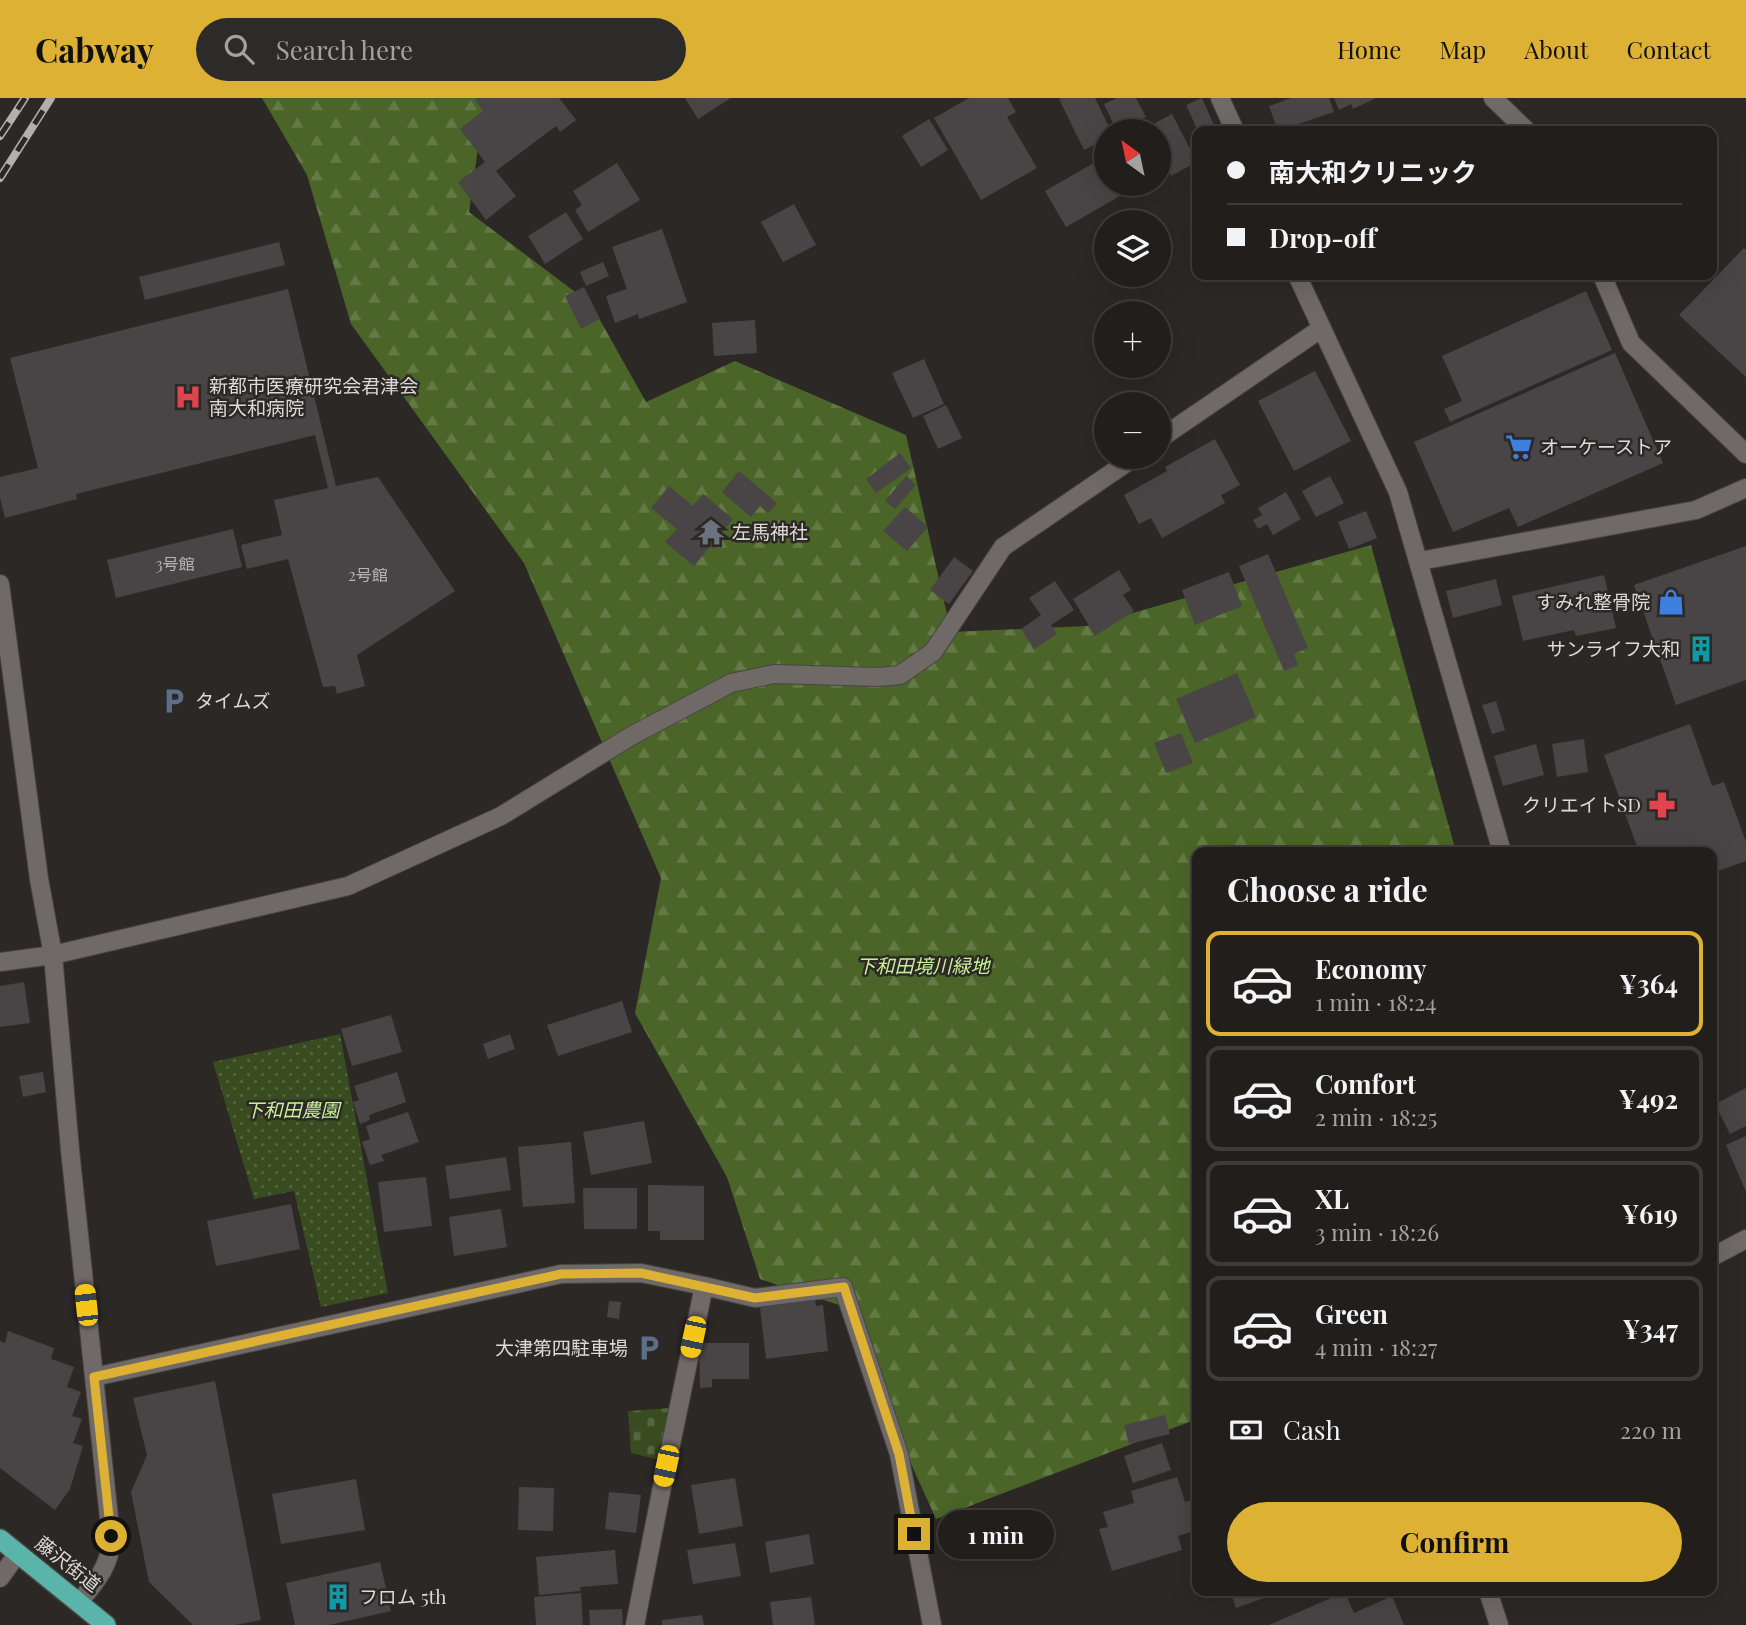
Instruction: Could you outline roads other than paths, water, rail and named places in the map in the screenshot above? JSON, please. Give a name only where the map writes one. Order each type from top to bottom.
[{"type":"highway","name":"藤沢街道","points":[[0,1539],[80,1601],[106,1625]]},
{"type":"street","points":[[1220,98],[1233,126]]},
{"type":"street","points":[[1493,98],[1522,126]]},
{"type":"street","points":[[1299,280],[1398,492],[1501,847]]},
{"type":"street","points":[[1604,280],[1632,343],[1746,454]]},
{"type":"street","points":[[1171,431],[1322,328]]},
{"type":"street","points":[[0,962],[52,955],[348,886],[501,816],[631,736],[731,683],[774,674],[900,675],[933,652],[1003,547],[1117,469]]},
{"type":"street","points":[[1420,561],[1696,510],[1746,488]]},
{"type":"street","points":[[0,584],[3,633],[38,878],[52,955],[111,1548],[101,1576],[80,1601]]},
{"type":"street","points":[[1717,1254],[1746,1239]]},
{"type":"street","points":[[94,1377],[561,1274],[641,1273],[755,1298],[844,1287],[899,1454],[932,1625]]},
{"type":"street","points":[[635,1625],[704,1286]]},
{"type":"street","points":[[0,1578],[18,1553]]},
{"type":"street","points":[[1490,1596],[1499,1625]]},
{"type":"railway","points":[[0,136],[25,98]]},
{"type":"railway","points":[[0,178],[51,98]]},
{"type":"place","name":"新都市医療研究会君津会 南大和病院","points":[[188,397]]},
{"type":"place","name":"オーケーストア","points":[[1519,447]]},
{"type":"place","name":"左馬神社","points":[[711,532]]},
{"type":"place","name":"すみれ整骨院","points":[[1671,602]]},
{"type":"place","name":"サンライフ大和","points":[[1701,649]]},
{"type":"place","name":"タイムズ","points":[[174,701]]},
{"type":"place","name":"クリエイトSD","points":[[1662,805]]},
{"type":"place","name":"大津第四駐車場","points":[[649,1348]]},
{"type":"place","name":"フロム 5th","points":[[338,1597]]},
{"type":"park label","name":"下和田境川緑地","points":[[923,966]]},
{"type":"park label","name":"下和田農園","points":[[292,1110]]}]
